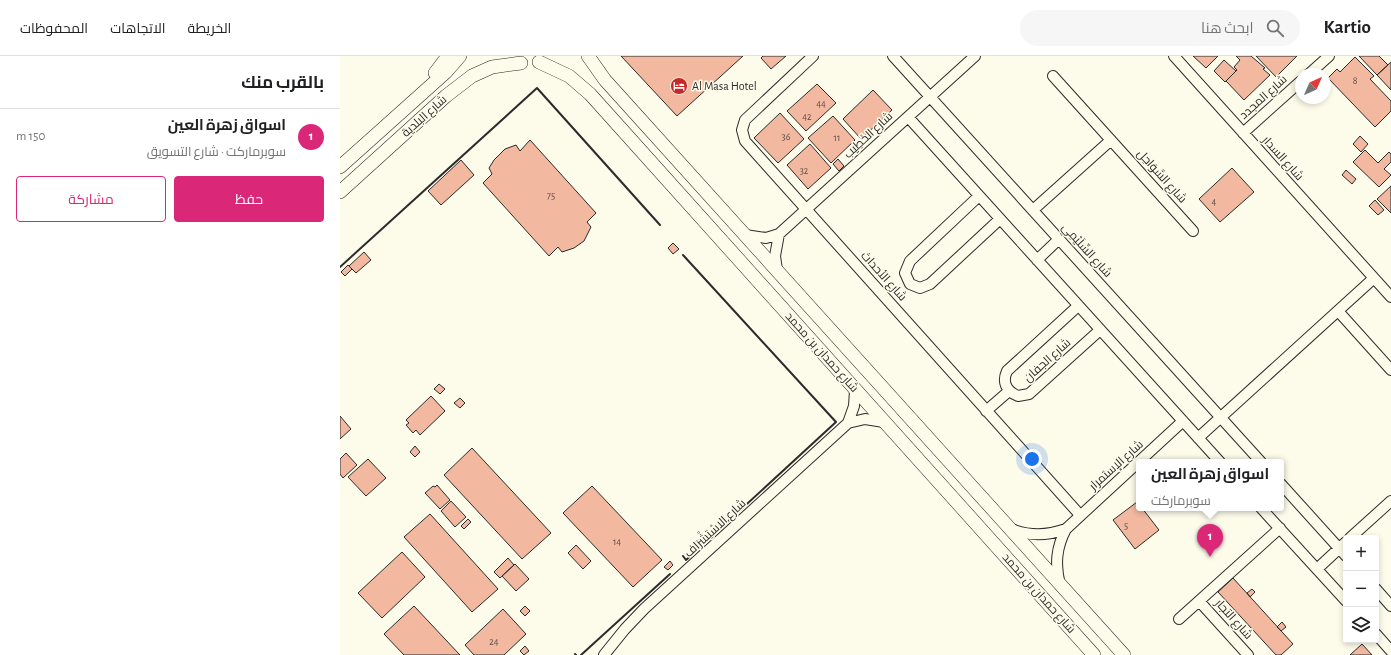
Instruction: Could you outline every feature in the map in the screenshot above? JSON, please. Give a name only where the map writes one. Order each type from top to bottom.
[{"type":"main road","points":[[415,98],[448,56]]},
{"type":"main road","name":"شارع البلدية","points":[[340,167],[415,98],[446,72],[460,56]]},
{"type":"main road","points":[[504,56],[521,63]]},
{"type":"main road","points":[[539,62],[555,56]]},
{"type":"main road","name":"شارع حمدان بن محمد","points":[[588,56],[604,80],[1124,655]]},
{"type":"main road","name":"شارع البلدية","points":[[340,192],[446,96],[472,76],[492,67],[539,62]]},
{"type":"main road","name":"شارع حمدان بن محمد","points":[[539,62],[569,76],[590,94],[854,390],[1094,655]]},
{"type":"street","name":"شارع الأحداث","points":[[813,56],[748,116],[742,125],[745,141],[1080,516]]},
{"type":"street","name":"شارع السِّلَيْمِي","points":[[893,56],[1258,459]]},
{"type":"street","name":"شارع الخَطِيب","points":[[779,234],[975,56]]},
{"type":"street","name":"شارع السدار","points":[[1174,56],[1391,297]]},
{"type":"street","points":[[1316,68],[1329,56]]},
{"type":"street","name":"شارع السَّوَاحِل","points":[[1053,76],[1193,230]]},
{"type":"street","name":"شارع المجدد","points":[[1243,133],[1295,86]]},
{"type":"street","points":[[908,117],[1217,459]]},
{"type":"street","points":[[1033,210],[1111,140]]},
{"type":"street","points":[[979,196],[910,261],[905,273],[910,284],[920,288],[930,284],[1000,219]]},
{"type":"street","points":[[745,235],[766,238],[779,234],[775,256],[777,270]]},
{"type":"street","points":[[1037,260],[1060,239]]},
{"type":"street","points":[[1198,438],[1374,278]]},
{"type":"street","name":"شارع الجفان","points":[[1078,306],[1008,371],[1005,382],[1008,391],[1018,396],[1029,394],[1100,330]]},
{"type":"street","points":[[1338,311],[1391,370]]},
{"type":"street","points":[[848,423],[854,406],[854,390]]},
{"type":"street","points":[[986,411],[1008,391]]},
{"type":"street","points":[[848,423],[865,419],[884,422]]},
{"type":"street","name":"شارع الإستمرار","points":[[1142,459],[1183,421]]},
{"type":"street","name":"شارع الاسْتِشْرَاف","points":[[604,655],[639,614],[848,423]]},
{"type":"street","name":"شارع الإستمرار","points":[[1010,529],[1021,533],[1038,535],[1055,533],[1066,529],[1136,464]]},
{"type":"street","points":[[1284,487],[1343,548]]},
{"type":"street","points":[[1353,535],[1391,501]]},
{"type":"street","points":[[1264,511],[1343,598]]},
{"type":"street","points":[[1179,619],[1280,528]]},
{"type":"street","name":"شارع الإستمرار","points":[[1060,585],[1057,574],[1058,550],[1066,529]]},
{"type":"street","points":[[1317,569],[1343,550]]},
{"type":"street","points":[[1379,592],[1391,606]]},
{"type":"street","name":"شارع التجار","points":[[1199,601],[1248,655]]},
{"type":"street","points":[[1379,637],[1391,651]]},
{"type":"building","name":"Al Masa Hotel","points":[[621,56],[743,56],[677,116]]},
{"type":"building","points":[[763,56],[786,56],[771,69],[761,58]]},
{"type":"building","points":[[1193,56],[1218,56],[1206,68]]},
{"type":"building","points":[[1236,56],[1251,56],[1265,68],[1263,69],[1270,75],[1244,100],[1226,81],[1237,70],[1234,67],[1240,60]]},
{"type":"building","points":[[1256,56],[1297,56],[1276,77]]},
{"type":"building","points":[[1359,56],[1379,56],[1388,65],[1377,75]]},
{"type":"building","points":[[1355,57],[1374,76],[1370,79],[1391,101],[1391,111],[1375,127],[1331,81],[1331,75],[1337,69],[1340,72]]},
{"type":"building","points":[[1224,60],[1236,71],[1225,82],[1214,71]]},
{"type":"building","points":[[1391,62],[1391,90],[1377,75]]},
{"type":"building","points":[[817,84],[836,103],[806,131],[787,111]]},
{"type":"building","points":[[873,90],[892,110],[861,139],[843,119]]},
{"type":"building","points":[[780,113],[804,139],[778,163],[754,138]]},
{"type":"building","points":[[833,116],[855,140],[831,163],[808,138]]},
{"type":"building","points":[[1360,136],[1368,144],[1361,152],[1353,144]]},
{"type":"building","points":[[530,140],[596,213],[587,222],[591,227],[584,241],[574,248],[562,252],[558,247],[549,256],[483,183],[492,174],[489,168],[494,160],[505,149],[516,145],[520,151]]},
{"type":"building","points":[[810,144],[831,168],[808,189],[787,165]]},
{"type":"building","points":[[1365,150],[1378,163],[1389,152],[1391,154],[1391,162],[1384,169],[1391,175],[1379,187],[1353,162]]},
{"type":"building","points":[[838,159],[844,166],[839,171],[833,164]]},
{"type":"building","points":[[461,160],[474,175],[441,205],[428,191]]},
{"type":"building","points":[[1232,168],[1254,192],[1220,222],[1199,199]]},
{"type":"building","points":[[1346,170],[1356,179],[1352,184],[1342,175]]},
{"type":"building","points":[[1391,186],[1391,213],[1377,199]]},
{"type":"building","points":[[1375,200],[1384,210],[1378,215],[1369,206]]},
{"type":"building","points":[[673,243],[679,249],[673,254],[668,248]]},
{"type":"building","points":[[364,252],[371,260],[356,273],[349,266]]},
{"type":"building","points":[[348,265],[352,269],[345,276],[341,272]]},
{"type":"building","points":[[439,384],[445,389],[440,394],[434,389]]},
{"type":"building","points":[[431,396],[445,411],[420,435],[416,430],[413,433],[406,425],[409,423],[406,420]]},
{"type":"building","points":[[460,398],[465,403],[460,408],[454,403]]},
{"type":"building","points":[[340,416],[351,429],[340,439]]},
{"type":"building","points":[[415,446],[420,452],[415,457],[410,452]]},
{"type":"building","points":[[472,448],[551,533],[522,559],[444,475]]},
{"type":"building","points":[[346,453],[357,465],[343,478],[340,474],[340,459]]},
{"type":"building","points":[[368,459],[386,478],[366,496],[348,477]]},
{"type":"building","points":[[437,485],[450,500],[440,509],[425,493],[433,486],[435,487]]},
{"type":"building","points":[[592,486],[662,560],[633,587],[563,513]]},
{"type":"building","points":[[451,501],[466,517],[455,527],[441,511]]},
{"type":"building","points":[[1136,503],[1136,511],[1144,511],[1159,530],[1135,549],[1113,520]]},
{"type":"building","points":[[430,514],[498,589],[472,612],[404,537]]},
{"type":"building","points":[[468,519],[471,522],[464,529],[461,526]]},
{"type":"building","points":[[576,545],[591,561],[583,569],[568,553]]},
{"type":"building","points":[[402,552],[425,577],[382,618],[358,593]]},
{"type":"building","points":[[508,558],[514,565],[500,578],[494,572]]},
{"type":"building","points":[[670,561],[673,565],[668,570],[664,567]]},
{"type":"building","points":[[515,564],[529,579],[516,591],[502,576]]},
{"type":"building","points":[[1233,578],[1293,644],[1281,655],[1276,655],[1218,592]]},
{"type":"building","points":[[1252,589],[1255,592],[1250,597],[1247,593]]},
{"type":"building","points":[[414,606],[460,655],[404,655],[384,634]]},
{"type":"building","points":[[525,606],[530,611],[525,616],[520,611]]},
{"type":"building","points":[[503,609],[526,634],[504,655],[474,655],[465,645]]},
{"type":"building","points":[[1282,622],[1286,627],[1281,631],[1277,627]]},
{"type":"building","points":[[1362,644],[1372,655],[1350,655]]},
{"type":"building","points":[[525,646],[529,651],[524,655],[520,651]]},
{"type":"wall","points":[[340,267],[537,88],[660,225]]},
{"type":"wall","points":[[683,255],[836,422],[686,560],[683,556]]},
{"type":"wall","points":[[581,655],[670,574]]},
{"type":"place","name":"Al Masa Hotel","points":[[679,86]]},
{"type":"place","name":"اسواق زهرة العين","points":[[1210,557]]}]
